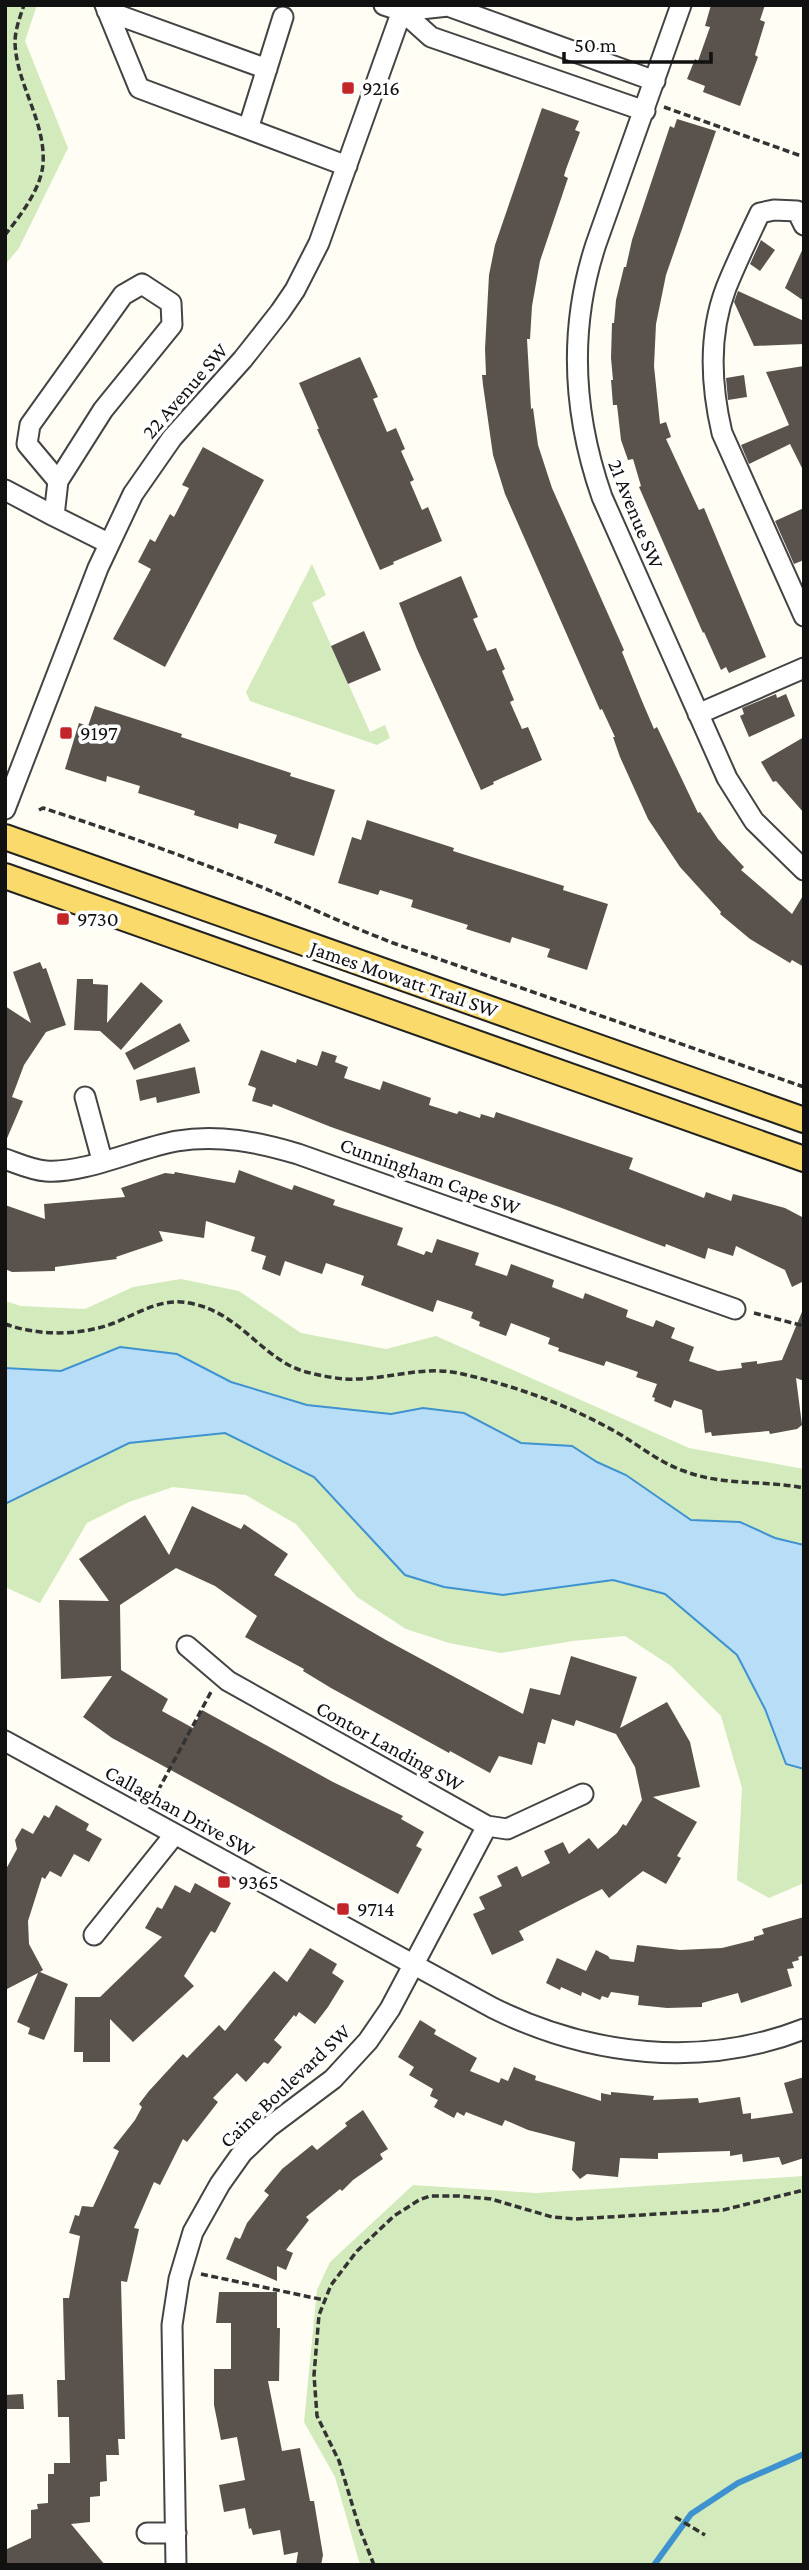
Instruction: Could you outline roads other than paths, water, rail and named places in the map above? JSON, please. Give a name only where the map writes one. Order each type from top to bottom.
[{"type":"main road","name":"James Mowatt Trail SW","points":[[5,837],[804,1120]]},
{"type":"main road","name":"James Mowatt Trail SW","points":[[5,876],[804,1158]]},
{"type":"street","name":"21 Avenue SW","points":[[681,5],[584,284],[576,361],[579,398],[591,466],[602,497],[727,778],[754,821],[804,870]]},
{"type":"street","points":[[397,7],[448,6],[655,81]]},
{"type":"street","points":[[397,7],[431,37],[646,106]]},
{"type":"street","name":"22 Avenue SW","points":[[5,809],[108,543],[146,472],[172,438],[263,334],[295,289],[319,243],[347,166],[397,7]]},
{"type":"street","points":[[106,8],[139,88],[347,166]]},
{"type":"street","points":[[106,8],[267,69]]},
{"type":"street","points":[[248,129],[283,18]]},
{"type":"street","points":[[804,225],[797,212],[774,210],[760,213],[725,290],[716,325],[712,377],[722,433],[804,616]]},
{"type":"street","points":[[54,516],[58,481],[103,410],[172,325],[171,303],[142,284],[123,295],[30,425],[27,443],[58,481]]},
{"type":"street","points":[[5,490],[108,543]]},
{"type":"street","points":[[698,714],[804,668]]},
{"type":"street","points":[[85,1097],[102,1160]]},
{"type":"street","name":"Cunningham Cape SW","points":[[5,1159],[46,1171],[73,1169],[179,1140],[206,1138],[253,1141],[298,1154],[735,1309]]},
{"type":"street","name":"Contor Landing SW","points":[[187,1646],[220,1676],[487,1826]]},
{"type":"street","name":"Callaghan Drive SW","points":[[5,1741],[413,1965],[519,2021],[551,2033],[621,2050],[667,2054],[732,2049],[804,2029]]},
{"type":"street","points":[[487,1826],[508,1829],[583,1794]]},
{"type":"street","name":"Caine Boulevard SW","points":[[176,2565],[172,2325],[179,2279],[193,2232],[220,2184],[242,2153],[285,2114],[333,2079],[369,2041],[390,2009],[487,1826]]},
{"type":"street","points":[[94,1935],[175,1834]]},
{"type":"street","points":[[147,2533],[176,2533]]},
{"type":"water","points":[[120,1347],[177,1354],[231,1382],[307,1405],[391,1414],[423,1408],[464,1413],[521,1443],[572,1446],[597,1462],[626,1475],[691,1520],[740,1522],[775,1538],[804,1545],[804,1769],[786,1764],[765,1709],[737,1655],[665,1594],[613,1580],[503,1595],[444,1587],[405,1575],[314,1477],[225,1433],[129,1443],[5,1504],[5,1368],[61,1371]]},
{"type":"waterway","points":[[654,2565],[691,2514],[738,2483],[804,2454]]},
{"type":"place","name":"9216","points":[[348,88]]},
{"type":"place","name":"9197","points":[[66,733]]},
{"type":"place","name":"9730","points":[[63,919]]},
{"type":"place","name":"9365","points":[[224,1882]]},
{"type":"place","name":"9714","points":[[343,1909]]}]
